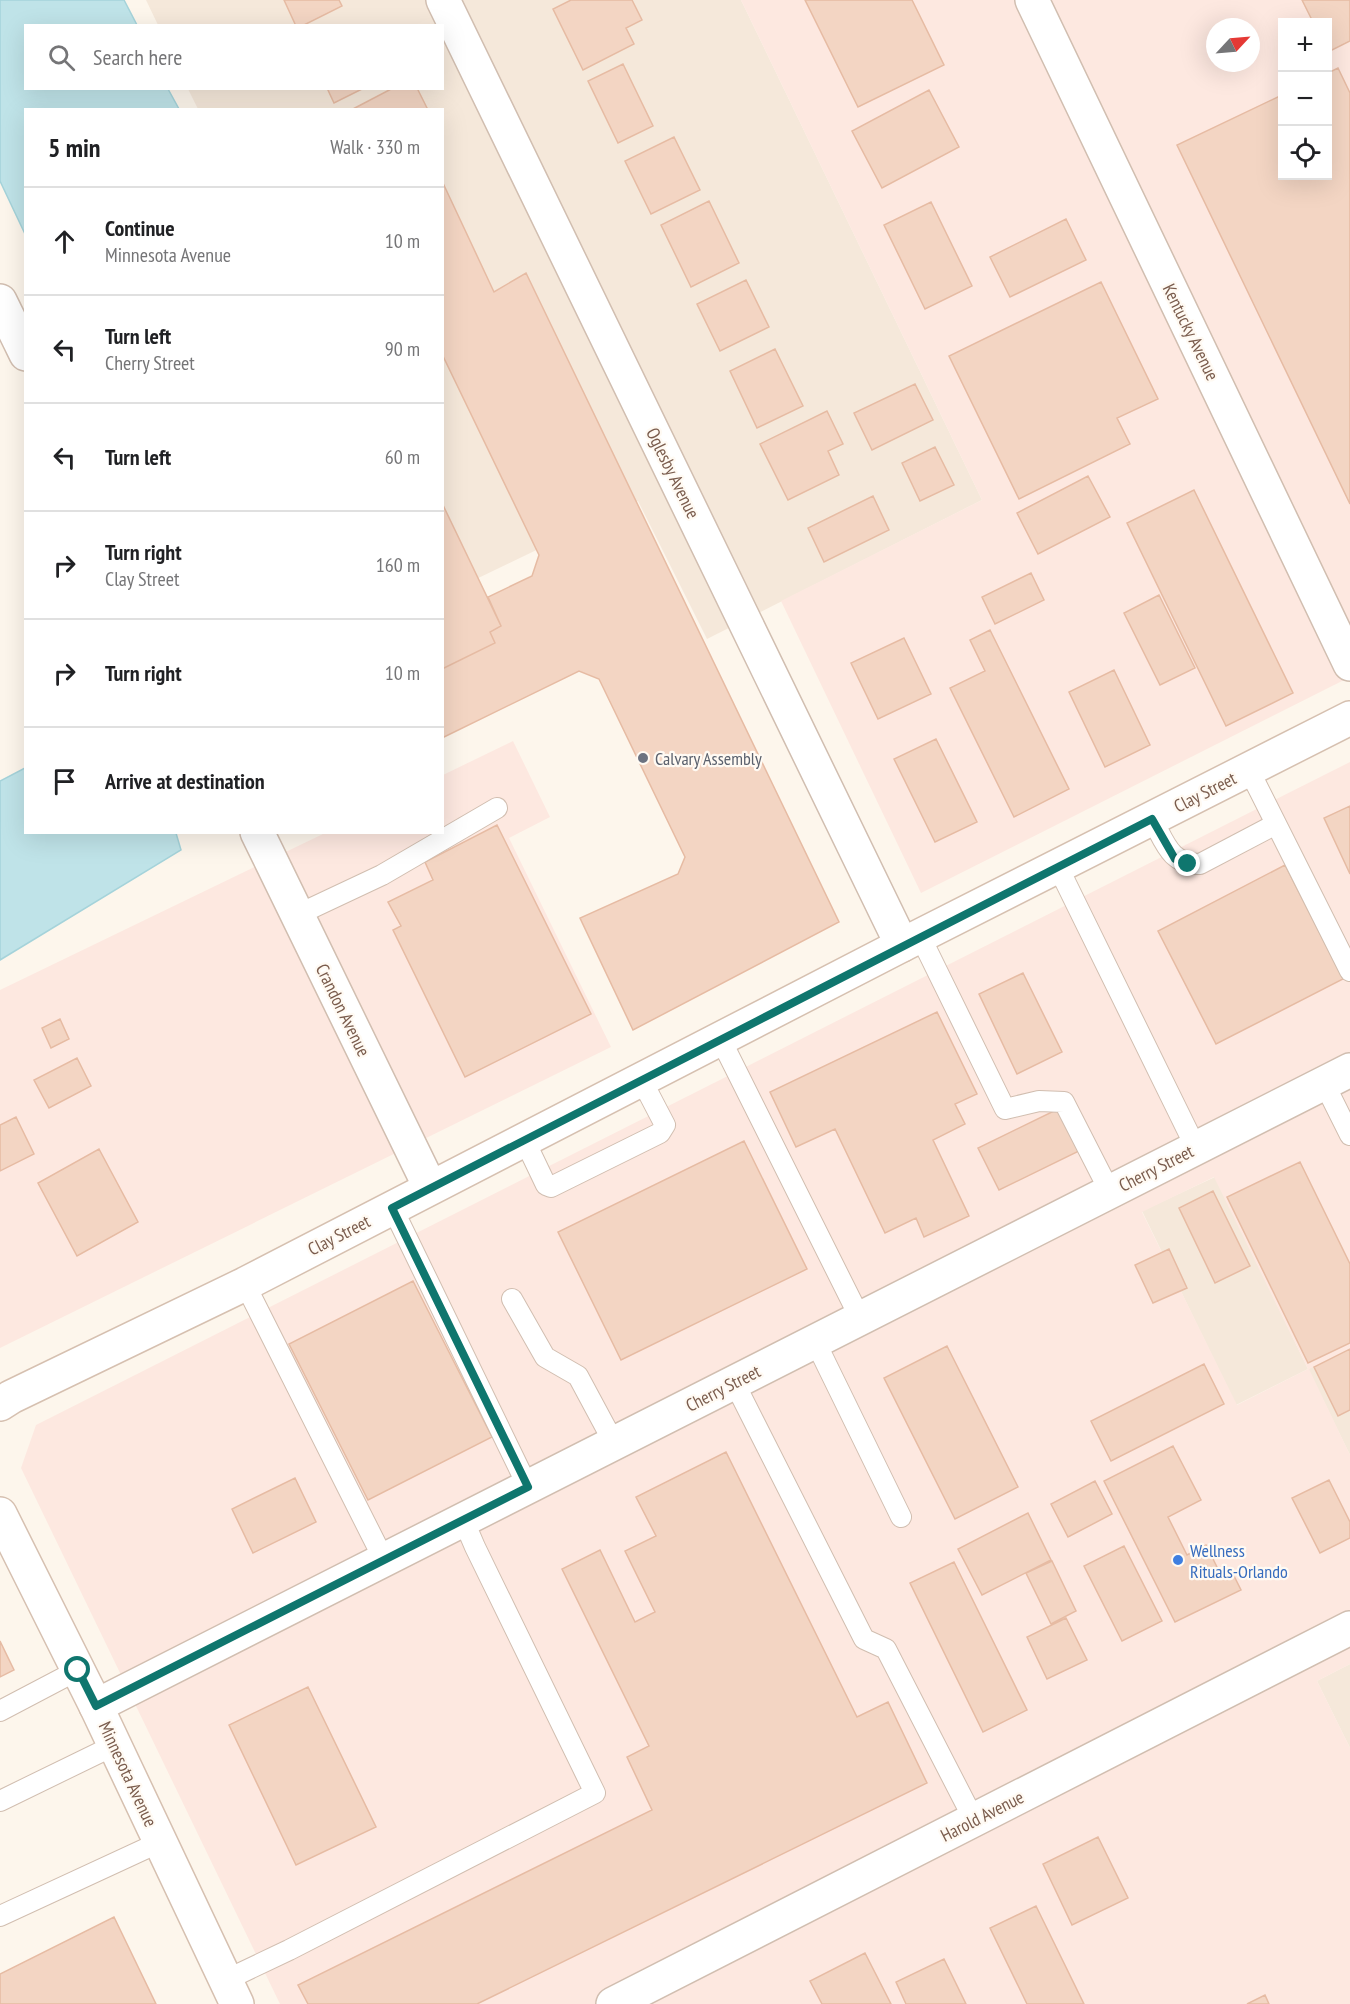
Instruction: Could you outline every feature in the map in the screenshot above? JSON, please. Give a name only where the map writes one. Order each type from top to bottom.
[{"type":"street","name":"Oglesby Avenue","points":[[443,0],[911,941]]},
{"type":"street","name":"Kentucky Avenue","points":[[1032,0],[1350,664]]},
{"type":"street","points":[[0,301],[24,350]]},
{"type":"street","name":"Clay Street","points":[[0,1404],[11,1396],[245,1284],[720,1038],[1350,718]]},
{"type":"street","name":"Crandon Avenue","points":[[258,834],[430,1187]]},
{"type":"street","name":"Cherry Street","points":[[96,1706],[1337,1076]]},
{"type":"street","name":"Minnesota Avenue","points":[[0,1514],[115,1745],[231,1992]]},
{"type":"street","name":"Harold Avenue","points":[[613,2004],[1350,1628]]},
{"type":"lane","points":[[1249,770],[1350,971]]},
{"type":"lane","points":[[297,915],[382,875],[497,808]]},
{"type":"lane","points":[[1152,819],[1175,859],[1188,864],[1200,864],[1276,824]]},
{"type":"lane","points":[[1058,867],[1196,1148]]},
{"type":"lane","points":[[911,941],[1005,1109],[1039,1101],[1064,1102],[1110,1192]]},
{"type":"lane","points":[[720,1038],[860,1318]]},
{"type":"lane","points":[[1337,1076],[1350,1135]]},
{"type":"lane","points":[[524,1139],[546,1185],[551,1187],[660,1133],[665,1125],[641,1079]]},
{"type":"lane","points":[[392,1208],[528,1487]]},
{"type":"lane","points":[[245,1284],[384,1560]]},
{"type":"lane","points":[[512,1299],[545,1357],[578,1376],[614,1443]]},
{"type":"lane","points":[[815,1341],[901,1517]]},
{"type":"lane","points":[[734,1382],[864,1639],[886,1649],[974,1820]]},
{"type":"lane","points":[[231,1992],[289,1950],[595,1792],[463,1519]]},
{"type":"lane","points":[[0,1711],[78,1670]]},
{"type":"lane","points":[[0,1802],[115,1745]]},
{"type":"lane","points":[[0,1916],[160,1842]]},
{"type":"shaded area","points":[[146,0],[741,0],[982,500],[707,639],[638,501],[444,595],[444,108],[198,108],[188,90],[444,90],[444,24],[158,24]]},
{"type":"shaded area","points":[[741,0],[1350,0],[1350,677],[921,893],[781,601],[982,500]]},
{"type":"shaded area","points":[[513,741],[550,817],[509,838],[611,1047],[0,1348],[0,990],[323,834],[444,834],[444,775]]},
{"type":"shaded area","points":[[1350,762],[1350,1349],[1309,1369],[1350,1455],[1350,1664],[1317,1681],[1350,1748],[1350,2004],[280,2004],[21,1468],[36,1425]],"holes":[[[1214,1177],[1308,1369],[1237,1405],[1142,1212]]]},
{"type":"shaded area","points":[[1215,1177],[1308,1369],[1236,1405],[1142,1211]]},
{"type":"shaded area","points":[[1350,1349],[1350,1455],[1308,1369]]},
{"type":"shaded area","points":[[1350,1664],[1350,1748],[1317,1681]]},
{"type":"water","points":[[0,0],[124,0],[136,24],[24,24],[24,90],[169,90],[178,108],[24,108],[24,232],[0,181]]},
{"type":"water","points":[[24,769],[24,834],[176,834],[181,850],[0,960],[0,781]]},
{"type":"building","points":[[284,0],[339,0],[342,6],[306,24],[295,24]]},
{"type":"building","points":[[571,0],[632,0],[642,20],[626,28],[634,44],[583,70],[553,9]]},
{"type":"building","points":[[805,0],[912,0],[944,65],[858,107]]},
{"type":"building","points":[[1302,0],[1350,0],[1350,41],[1332,50],[1332,18],[1311,18]]},
{"type":"building","points":[[623,64],[653,126],[618,143],[588,81]]},
{"type":"building","points":[[1338,68],[1350,93],[1350,504],[1177,145],[1278,97],[1278,180],[1332,180],[1332,71]]},
{"type":"building","points":[[328,90],[360,90],[334,103]]},
{"type":"building","points":[[389,90],[418,90],[427,108],[355,108]]},
{"type":"building","points":[[929,90],[959,147],[882,188],[852,131]]},
{"type":"building","points":[[674,137],[700,190],[651,214],[625,161]]},
{"type":"building","name":"Calvary Assembly","points":[[444,185],[494,292],[526,273],[839,922],[633,1030],[580,918],[678,874],[685,857],[599,679],[579,671],[444,737],[444,668],[495,643],[490,632],[501,626],[488,597],[532,576],[539,555],[444,358]]},
{"type":"building","points":[[709,201],[739,263],[691,287],[661,225]]},
{"type":"building","points":[[931,202],[972,286],[925,309],[884,225]]},
{"type":"building","points":[[1066,219],[1086,260],[1010,297],[990,257]]},
{"type":"building","points":[[746,280],[769,327],[720,351],[697,304]]},
{"type":"building","points":[[1101,282],[1158,399],[1117,418],[1130,444],[1019,499],[949,356]]},
{"type":"building","points":[[775,349],[803,406],[757,428],[730,371]]},
{"type":"building","points":[[915,384],[933,420],[872,450],[854,413]]},
{"type":"building","points":[[827,411],[843,444],[828,451],[839,475],[788,500],[760,444]]},
{"type":"building","points":[[935,447],[954,485],[920,501],[902,463]]},
{"type":"building","points":[[1088,476],[1110,517],[1038,554],[1017,513]]},
{"type":"building","points":[[1194,490],[1293,693],[1226,726],[1127,523]]},
{"type":"building","points":[[873,496],[889,530],[824,562],[808,528]]},
{"type":"building","points":[[444,507],[501,626],[490,632],[495,643],[444,668]]},
{"type":"building","points":[[1031,573],[1044,600],[995,624],[982,597]]},
{"type":"building","points":[[1159,595],[1195,668],[1160,685],[1124,613]]},
{"type":"building","points":[[990,630],[1069,789],[1014,817],[950,688],[985,671],[970,640]]},
{"type":"building","points":[[904,638],[931,694],[878,719],[851,663]]},
{"type":"building","points":[[1114,670],[1150,745],[1105,767],[1069,692]]},
{"type":"building","points":[[936,739],[977,822],[935,842],[894,759]]},
{"type":"building","points":[[1350,806],[1350,874],[1324,818]]},
{"type":"building","points":[[497,825],[591,1014],[465,1077],[393,930],[401,926],[388,902],[433,880],[425,862]]},
{"type":"building","points":[[1285,865],[1343,979],[1216,1044],[1158,931]]},
{"type":"building","points":[[1023,973],[1062,1052],[1017,1074],[979,994]]},
{"type":"building","points":[[937,1012],[977,1094],[955,1104],[965,1124],[933,1140],[969,1216],[924,1237],[916,1218],[885,1233],[835,1129],[796,1147],[770,1092]]},
{"type":"building","points":[[60,1019],[69,1039],[51,1048],[42,1028]]},
{"type":"building","points":[[77,1058],[91,1086],[49,1108],[34,1080]]},
{"type":"building","points":[[1058,1109],[1079,1151],[999,1190],[978,1148]]},
{"type":"building","points":[[16,1117],[34,1154],[0,1171],[0,1125]]},
{"type":"building","points":[[744,1141],[807,1269],[621,1360],[558,1232]]},
{"type":"building","points":[[99,1149],[138,1222],[77,1256],[38,1183]]},
{"type":"building","points":[[1300,1162],[1350,1264],[1350,1343],[1308,1363],[1227,1197]]},
{"type":"building","points":[[1213,1191],[1250,1266],[1215,1283],[1179,1208]]},
{"type":"building","points":[[1169,1249],[1187,1288],[1153,1303],[1135,1265]]},
{"type":"building","points":[[413,1281],[492,1437],[368,1500],[289,1344]]},
{"type":"building","points":[[947,1346],[1018,1487],[955,1519],[884,1378]]},
{"type":"building","points":[[1350,1349],[1350,1410],[1338,1416],[1314,1367]]},
{"type":"building","points":[[1204,1364],[1224,1404],[1111,1461],[1091,1421]]},
{"type":"building","points":[[1173,1446],[1201,1500],[1168,1517],[1187,1555],[1206,1545],[1222,1577],[1232,1572],[1241,1590],[1175,1622],[1104,1481]]},
{"type":"building","points":[[726,1452],[857,1717],[888,1702],[927,1783],[477,2004],[308,2004],[298,1985],[652,1810],[627,1757],[649,1746],[562,1569],[600,1550],[635,1622],[655,1612],[625,1551],[656,1536],[636,1497]]},
{"type":"building","points":[[295,1478],[316,1522],[253,1553],[232,1509]]},
{"type":"building","points":[[1329,1480],[1350,1522],[1350,1538],[1320,1553],[1292,1498]]},
{"type":"building","points":[[1095,1481],[1112,1514],[1068,1537],[1051,1504]]},
{"type":"building","points":[[1028,1513],[1051,1560],[982,1595],[958,1549]]},
{"type":"building","points":[[1124,1546],[1162,1621],[1122,1641],[1084,1566]]},
{"type":"building","points":[[1052,1561],[1076,1611],[1051,1624],[1026,1573]]},
{"type":"building","points":[[954,1562],[1027,1710],[983,1732],[910,1583]]},
{"type":"building","points":[[1066,1618],[1087,1660],[1047,1679],[1027,1637]]},
{"type":"building","points":[[0,1641],[14,1670],[0,1677]]},
{"type":"building","points":[[308,1687],[376,1827],[296,1865],[229,1725]]},
{"type":"building","points":[[1098,1837],[1128,1898],[1072,1925],[1043,1864]]},
{"type":"building","points":[[1036,1906],[1084,2004],[1027,2004],[990,1928]]},
{"type":"building","points":[[114,1917],[156,2004],[0,2004],[0,1974]]},
{"type":"building","points":[[865,1953],[891,2004],[822,2004],[810,1981]]},
{"type":"building","points":[[944,1959],[966,2004],[906,2004],[896,1982]]},
{"type":"building","points":[[1265,1995],[1269,2004],[1247,2004]]},
{"type":"place","name":"Calvary Assembly","points":[[643,758]]},
{"type":"place","name":"Wellness Rituals-Orlando","points":[[1178,1560]]},
{"type":"route","points":[[78,1670],[96,1706],[528,1487],[392,1208],[1152,819],[1175,859],[1188,864]]}]
